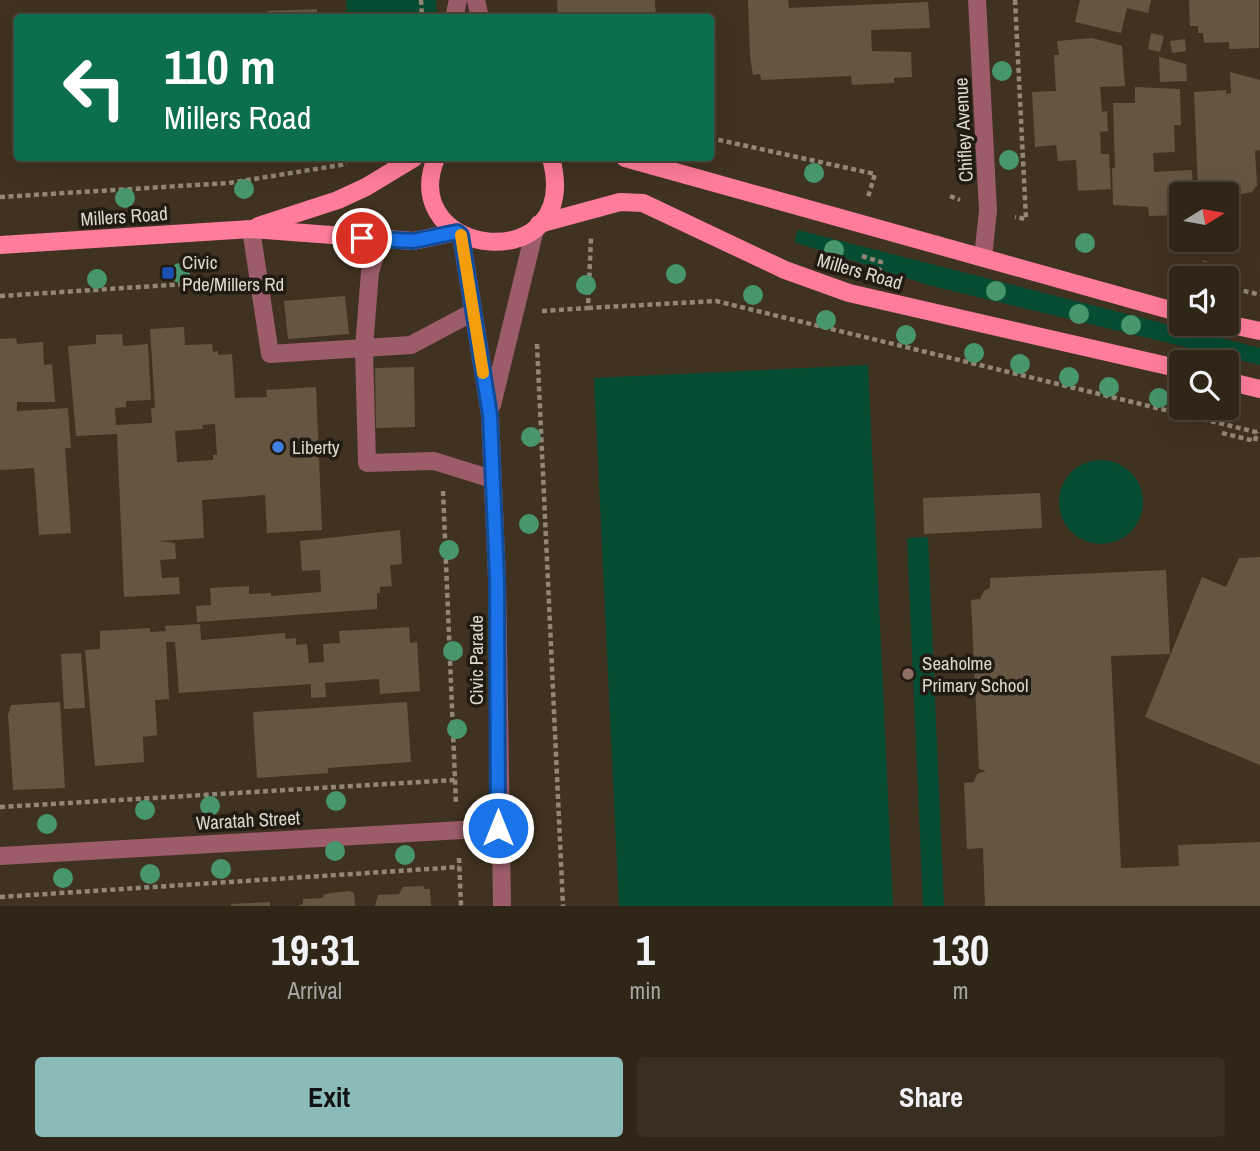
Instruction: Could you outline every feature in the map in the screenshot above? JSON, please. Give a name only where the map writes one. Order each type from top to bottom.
[{"type":"main road","name":"Millers Road","points":[[251,229],[338,200],[409,161]]},
{"type":"main road","points":[[435,161],[431,181],[434,200],[443,218],[459,234]]},
{"type":"main road","points":[[537,226],[549,209],[555,193],[556,176],[552,161]]},
{"type":"main road","points":[[636,161],[1169,310]]},
{"type":"main road","name":"Millers Road","points":[[0,245],[251,229],[343,238],[413,241],[459,234],[479,242],[499,244],[518,239],[537,226],[588,210],[620,202],[643,203],[785,270],[849,293],[1169,366]]},
{"type":"main road","points":[[1239,327],[1260,331]]},
{"type":"main road","points":[[1239,384],[1260,389]]},
{"type":"street","name":"Chifley Avenue","points":[[977,0],[988,211],[983,257]]},
{"type":"street","name":"Civic Parade","points":[[490,415],[537,226]]},
{"type":"street","points":[[251,229],[270,354],[411,345],[473,312]]},
{"type":"street","name":"Civic Parade","points":[[459,234],[490,415],[497,579],[498,828],[502,906]]},
{"type":"street","points":[[381,238],[370,272],[364,348],[367,463],[434,461],[492,480]]},
{"type":"street","name":"Waratah Street","points":[[0,856],[498,828]]},
{"type":"path","points":[[0,197],[229,183],[358,162]]},
{"type":"path","points":[[588,210],[592,233],[588,308]]},
{"type":"path","points":[[1204,266],[1205,261]]},
{"type":"path","points":[[0,296],[234,281]]},
{"type":"path","points":[[1239,289],[1257,294]]},
{"type":"path","points":[[536,311],[716,301],[1258,432],[1255,441],[1222,433]]},
{"type":"path","points":[[537,339],[563,906]]},
{"type":"path","points":[[442,486],[461,906]]},
{"type":"path","points":[[0,807],[455,780]]},
{"type":"path","points":[[0,897],[459,867]]},
{"type":"green space","points":[[346,0],[436,0],[437,14],[347,14]]},
{"type":"green space","points":[[798,230],[1169,325],[1169,336],[1213,336],[1260,348],[1260,365],[1239,360],[1239,350],[1198,350],[932,286],[794,242]]},
{"type":"green space","points":[[868,365],[893,906],[619,906],[594,378]]},
{"type":"green space","points":[[1101,460],[1117,463],[1136,479],[1143,502],[1140,518],[1124,537],[1101,544],[1085,541],[1066,525],[1059,502],[1062,486],[1078,467]]},
{"type":"green space","points":[[928,537],[944,906],[923,906],[907,538]]},
{"type":"building","points":[[557,0],[655,0],[656,14],[558,14]]},
{"type":"building","points":[[748,0],[788,0],[789,8],[928,2],[930,28],[871,30],[872,51],[911,52],[912,77],[894,78],[894,83],[852,85],[851,76],[761,80],[760,74],[753,75],[750,57]]},
{"type":"building","points":[[1080,0],[1151,0],[1148,13],[1127,8],[1121,33],[1075,22]]},
{"type":"building","points":[[1189,0],[1259,0],[1259,48],[1229,49],[1229,42],[1204,43],[1203,33],[1198,33],[1198,26],[1190,26]]},
{"type":"building","points":[[317,9],[317,14],[267,14],[267,11]]},
{"type":"building","points":[[1151,33],[1164,36],[1160,52],[1148,49]]},
{"type":"building","points":[[1092,38],[1122,46],[1125,86],[1100,87],[1102,112],[1107,111],[1108,131],[1100,132],[1101,154],[1109,154],[1111,189],[1078,191],[1076,160],[1058,161],[1056,145],[1035,147],[1032,92],[1056,91],[1054,55],[1059,55],[1057,41]]},
{"type":"building","points":[[1185,39],[1186,51],[1172,53],[1170,41]]},
{"type":"building","points":[[1159,57],[1186,64],[1187,81],[1160,82]]},
{"type":"building","points":[[1230,72],[1260,80],[1260,150],[1255,151],[1257,185],[1252,192],[1239,194],[1239,182],[1198,182],[1194,92],[1226,90],[1226,94],[1231,93]]},
{"type":"building","points":[[1135,87],[1180,89],[1181,125],[1174,125],[1175,152],[1153,153],[1154,172],[1192,170],[1192,182],[1169,182],[1169,215],[1149,216],[1148,207],[1113,205],[1113,103],[1135,103]]},
{"type":"building","points":[[345,296],[349,334],[288,339],[284,301]]},
{"type":"building","points":[[184,327],[185,345],[212,344],[213,352],[218,351],[218,355],[232,354],[235,398],[267,397],[266,390],[316,387],[322,530],[267,533],[265,495],[202,500],[204,538],[159,541],[175,543],[176,559],[160,560],[162,578],[179,577],[180,594],[124,597],[117,434],[76,436],[68,346],[96,344],[96,335],[122,334],[123,346],[148,344],[151,400],[126,401],[126,407],[115,408],[116,425],[152,423],[151,408],[155,408],[150,329]],"holes":[[[215,424],[217,455],[213,455],[213,460],[177,462],[175,431],[203,429],[202,425]]]},
{"type":"building","points":[[16,338],[17,344],[43,342],[44,365],[52,364],[55,402],[17,402],[17,411],[68,408],[71,448],[65,448],[71,533],[39,535],[34,468],[0,470],[0,339]]},
{"type":"building","points":[[414,367],[415,427],[376,428],[375,368]]},
{"type":"building","points":[[1040,493],[1042,528],[924,534],[923,498]]},
{"type":"building","points":[[400,530],[402,564],[390,565],[392,586],[380,587],[380,593],[377,593],[377,609],[197,622],[196,606],[211,605],[210,588],[249,586],[249,594],[271,593],[271,596],[321,592],[320,570],[302,571],[300,541]]},
{"type":"building","points":[[1260,557],[1260,765],[1145,717],[1202,577],[1226,587],[1239,558]]},
{"type":"building","points":[[1166,570],[1170,654],[1111,656],[1121,868],[1179,866],[1178,845],[1260,842],[1260,906],[985,906],[983,848],[967,849],[964,783],[974,782],[977,774],[986,771],[979,769],[971,600],[980,599],[984,591],[990,588],[990,578]]},
{"type":"building","points":[[200,624],[201,640],[285,633],[286,639],[296,638],[296,645],[307,644],[309,663],[324,662],[323,644],[340,643],[339,631],[409,627],[410,643],[417,642],[420,691],[380,694],[379,679],[325,683],[326,697],[311,698],[311,684],[179,693],[175,642],[166,642],[169,699],[155,700],[157,735],[143,737],[144,762],[95,766],[85,650],[100,649],[100,631],[150,628],[150,632],[166,631],[165,626]]},
{"type":"building","points":[[81,653],[85,708],[64,709],[61,654]]},
{"type":"building","points":[[60,702],[65,788],[13,790],[8,715],[11,705]]},
{"type":"building","points":[[407,702],[411,762],[328,768],[328,773],[257,778],[253,712]]},
{"type":"building","points":[[424,886],[424,889],[430,889],[431,906],[375,906],[378,895],[399,894],[403,887]]},
{"type":"building","points":[[330,893],[354,893],[355,906],[297,906],[303,904],[303,899],[323,898],[323,895]]},
{"type":"building","points":[[270,902],[270,906],[231,906],[231,904]]},
{"type":"slow traffic","points":[[461,235],[483,373]]},
{"type":"place","name":"Civic Pde/Millers Rd","points":[[168,273]]},
{"type":"place","name":"Liberty","points":[[278,447]]},
{"type":"place","name":"Seaholme Primary School","points":[[908,674]]},
{"type":"route","points":[[362,238],[413,241],[457,232],[461,235],[490,415],[497,579],[498,828]]}]
